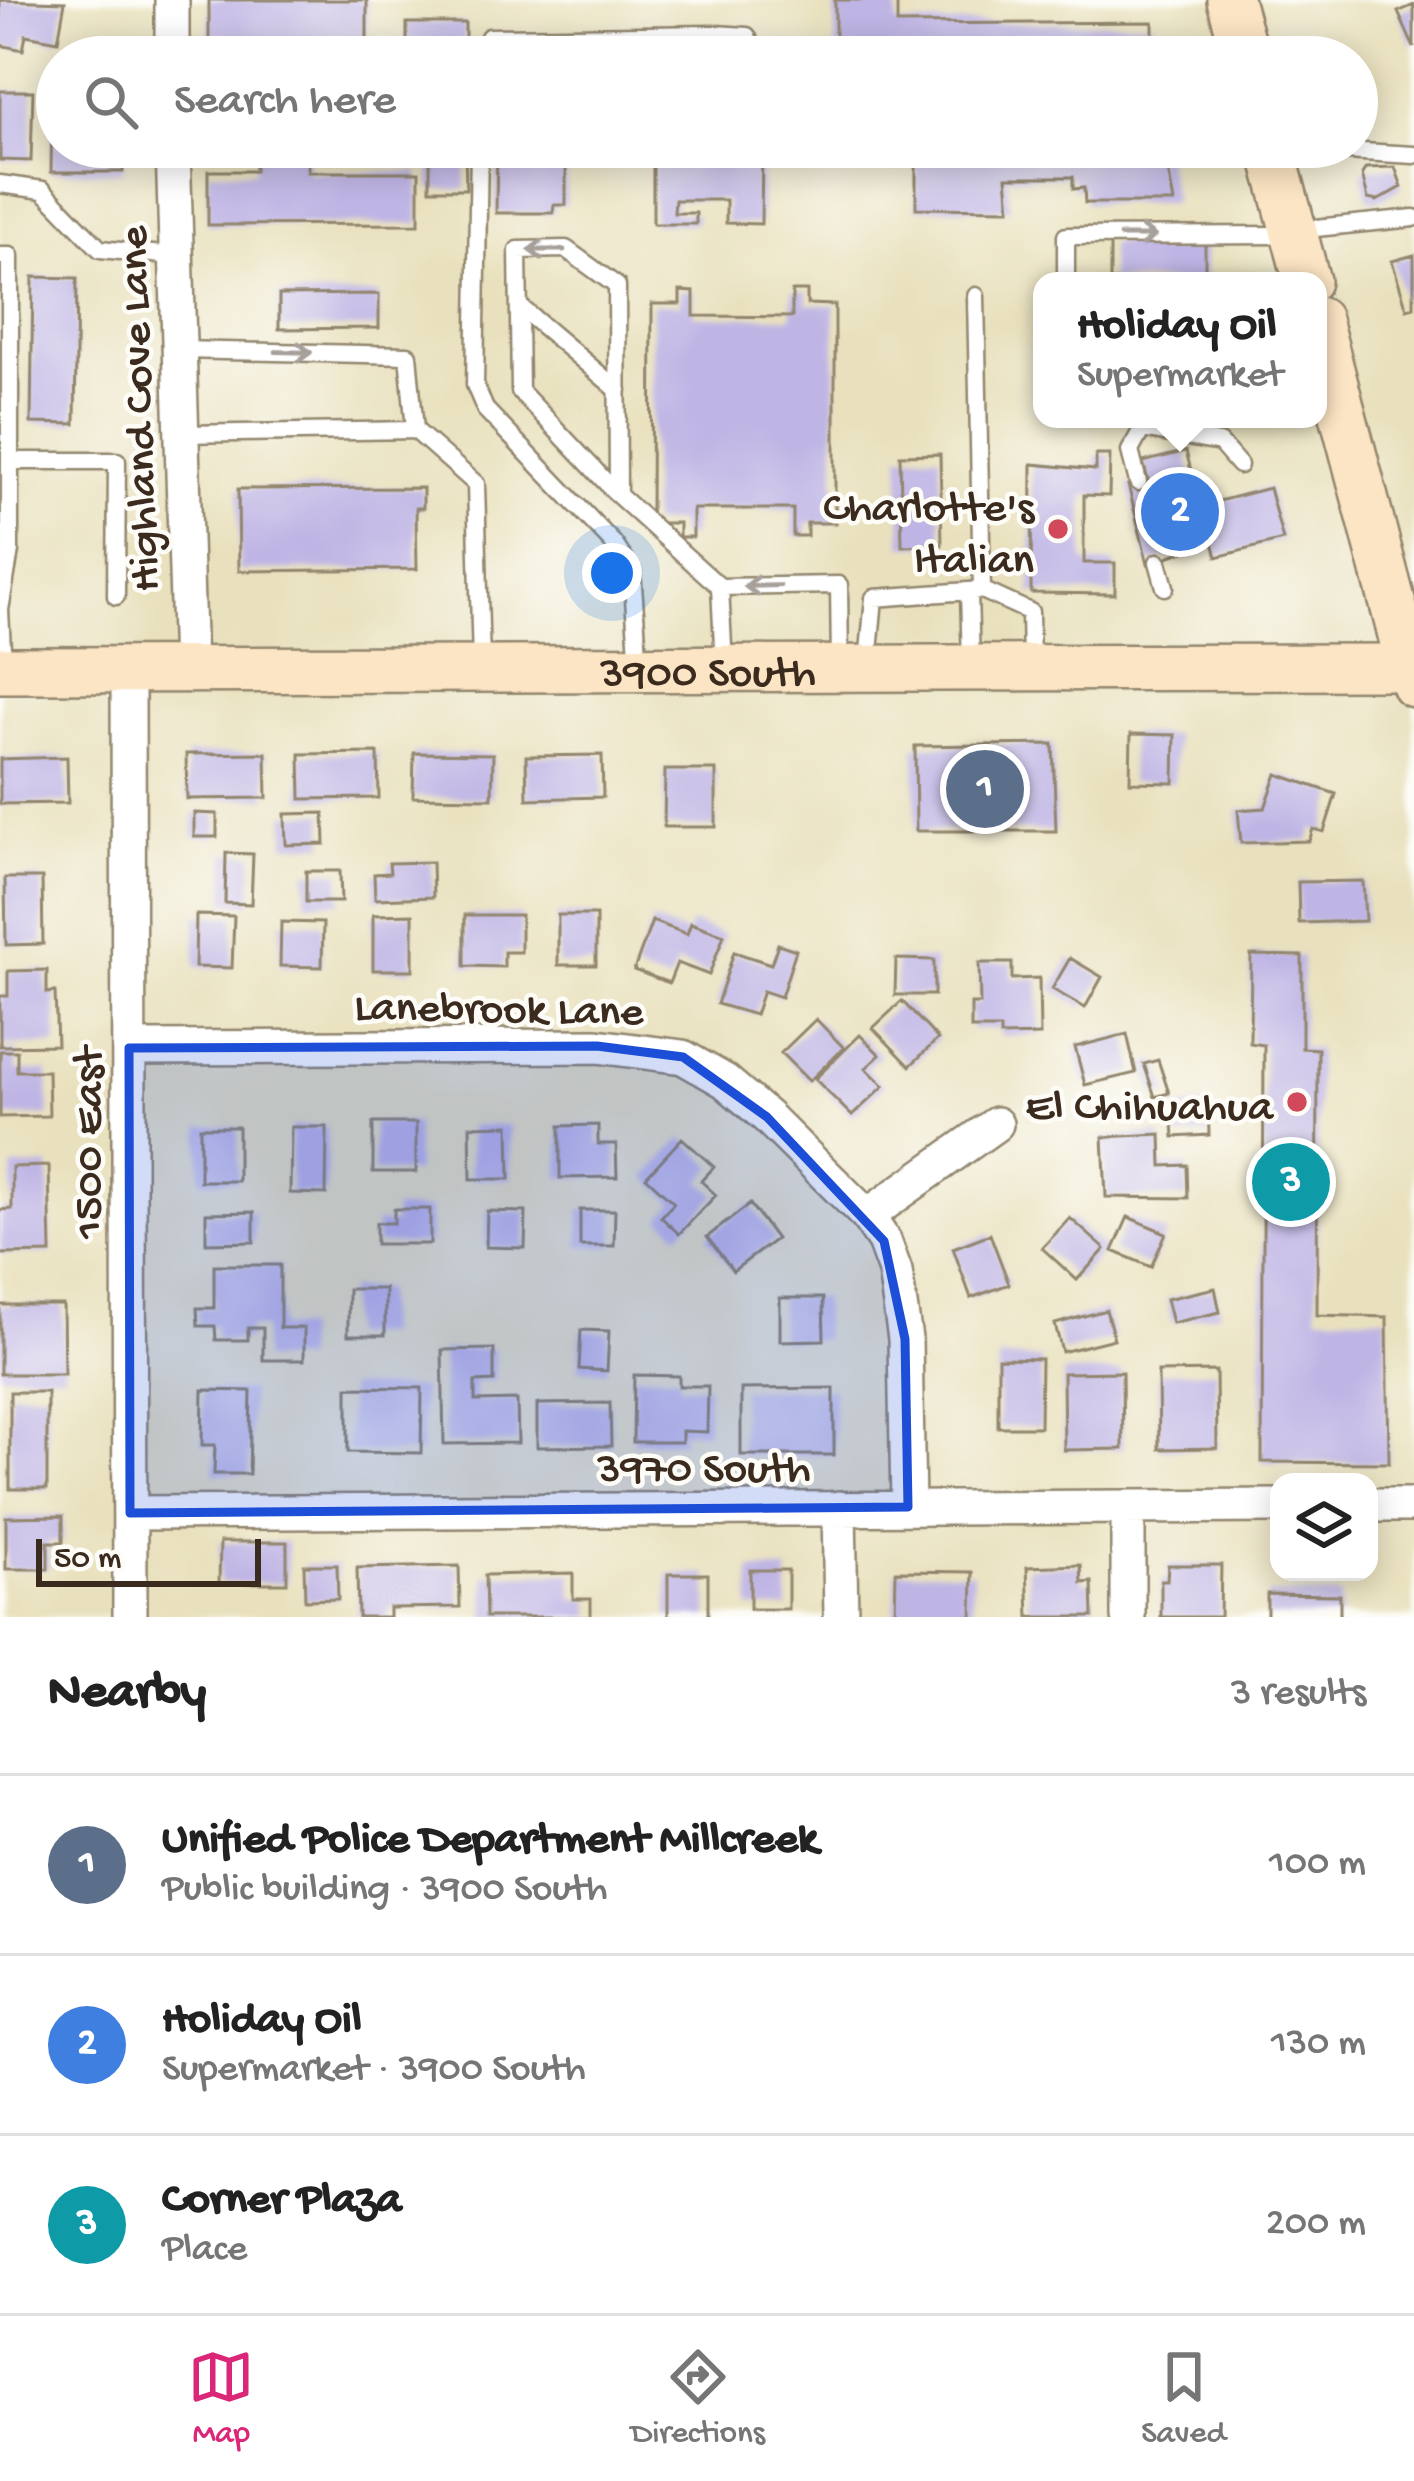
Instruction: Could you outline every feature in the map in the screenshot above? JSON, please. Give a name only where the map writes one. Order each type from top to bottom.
[{"type":"main road","points":[[1231,0],[1240,36]]},
{"type":"main road","points":[[1277,168],[1305,272]]},
{"type":"main road","points":[[1327,354],[1412,672]]},
{"type":"main road","name":"3900 South","points":[[2,670],[1031,667],[1412,672]]},
{"type":"street","points":[[172,0],[172,36]]},
{"type":"street","name":"Highland Cove Lane","points":[[173,168],[189,669]]},
{"type":"street","name":"1500 East","points":[[128,669],[130,1617]]},
{"type":"street","name":"Lanebrook Lane","points":[[129,1048],[597,1046],[683,1057],[725,1081],[867,1216],[884,1241],[902,1305],[908,1507]]},
{"type":"street","points":[[867,1216],[996,1124]]},
{"type":"street","points":[[1378,1505],[1414,1505]]},
{"type":"street","name":"3970 South","points":[[130,1513],[1270,1506]]},
{"type":"street","points":[[1128,1507],[1128,1617]]},
{"type":"street","points":[[839,1508],[841,1617]]},
{"type":"lane","points":[[557,36],[747,36]]},
{"type":"lane","points":[[1378,155],[1414,160]]},
{"type":"lane","points":[[478,168],[475,385],[485,410],[614,544],[632,572],[640,669]]},
{"type":"lane","points":[[0,184],[43,190],[77,231],[100,249],[173,256]]},
{"type":"lane","points":[[1066,272],[1066,236],[1294,233],[1414,218]]},
{"type":"lane","points":[[618,495],[617,286],[566,249],[518,250],[520,391],[618,495],[720,586],[839,585],[854,667]]},
{"type":"lane","points":[[0,256],[10,256],[10,551],[0,610],[2,670]]},
{"type":"lane","points":[[971,667],[976,590],[976,296]]},
{"type":"lane","points":[[519,306],[618,390]]},
{"type":"lane","points":[[177,350],[408,355],[415,430]]},
{"type":"lane","points":[[1138,482],[1130,451],[1142,429],[1220,443],[1239,465]]},
{"type":"lane","points":[[180,434],[415,430],[476,484],[481,669]]},
{"type":"lane","points":[[10,460],[117,460],[116,596]]},
{"type":"lane","points":[[1158,562],[1165,586]]},
{"type":"lane","points":[[720,586],[724,669]]},
{"type":"lane","points":[[854,667],[874,598],[976,590],[1030,612],[1031,667]]},
{"type":"highlighted area","points":[[597,1046],[683,1057],[767,1117],[884,1241],[905,1339],[908,1507],[130,1513],[129,1048]]},
{"type":"building","points":[[0,0],[65,2],[59,36],[26,35],[23,50],[0,45]]},
{"type":"building","points":[[209,0],[367,0],[367,36],[209,36]]},
{"type":"building","points":[[835,0],[897,0],[897,24],[1153,22],[1153,36],[835,36]]},
{"type":"building","points":[[1414,5],[1414,48],[1398,12]]},
{"type":"building","points":[[407,23],[465,23],[465,36],[407,36]]},
{"type":"building","points":[[0,91],[33,91],[31,161],[0,160]]},
{"type":"building","points":[[1395,167],[1402,187],[1377,201],[1368,199],[1362,174],[1366,168]]},
{"type":"building","points":[[51,168],[123,168],[123,172],[51,172]]},
{"type":"building","points":[[430,168],[466,168],[466,189],[430,189]]},
{"type":"building","points":[[497,168],[566,168],[566,205],[554,205],[553,213],[496,213]]},
{"type":"building","points":[[653,168],[762,168],[761,224],[726,223],[726,200],[675,200],[674,213],[696,213],[696,224],[653,224]]},
{"type":"building","points":[[916,168],[1168,168],[1174,203],[1085,203],[1084,188],[1073,189],[1073,177],[1007,177],[1010,209],[916,208]]},
{"type":"building","points":[[208,171],[419,172],[419,224],[208,225]]},
{"type":"building","points":[[1110,243],[1205,243],[1205,272],[1110,272]]},
{"type":"building","points":[[1414,255],[1414,307],[1407,309],[1392,261]]},
{"type":"building","points":[[33,277],[77,278],[75,424],[31,423]]},
{"type":"building","points":[[680,291],[694,292],[694,316],[792,317],[792,291],[807,291],[807,304],[835,305],[835,523],[807,523],[807,536],[793,536],[793,509],[693,509],[693,537],[679,537],[679,523],[651,523],[652,304],[680,304]]},
{"type":"building","points":[[379,294],[379,328],[279,329],[279,295]]},
{"type":"building","points":[[1186,451],[1209,542],[1148,564],[1128,485],[1148,480],[1143,462]]},
{"type":"building","points":[[940,454],[942,545],[902,546],[900,455]]},
{"type":"building","name":"Charlotte's Italian","points":[[1096,455],[1110,455],[1109,496],[1084,495],[1084,563],[1115,563],[1115,594],[1031,593],[1032,464],[1096,470]]},
{"type":"building","points":[[423,488],[423,508],[416,508],[417,569],[239,571],[238,489]]},
{"type":"building","points":[[1269,488],[1283,540],[1217,557],[1203,505]]},
{"type":"building","points":[[1131,734],[1175,735],[1174,783],[1130,782]]},
{"type":"building","points":[[1053,744],[1056,831],[916,831],[915,746]]},
{"type":"building","points":[[266,753],[267,798],[187,799],[186,754]]},
{"type":"building","points":[[378,753],[379,798],[301,799],[300,754]]},
{"type":"building","points":[[414,753],[493,754],[492,798],[413,797]]},
{"type":"building","points":[[602,755],[603,797],[527,799],[526,756]]},
{"type":"building","points":[[67,757],[68,803],[0,804],[0,759]]},
{"type":"building","points":[[665,770],[716,770],[716,827],[664,827]]},
{"type":"building","points":[[1277,774],[1336,794],[1324,832],[1313,829],[1309,841],[1241,843],[1238,810],[1265,808]]},
{"type":"building","points":[[194,813],[217,814],[217,837],[194,837]]},
{"type":"building","points":[[324,813],[325,844],[286,845],[285,814]]},
{"type":"building","points":[[226,853],[253,854],[251,904],[225,903]]},
{"type":"building","points":[[432,862],[433,897],[375,899],[374,874],[390,873],[389,863]]},
{"type":"building","points":[[306,871],[340,871],[341,902],[306,902]]},
{"type":"building","points":[[5,878],[42,878],[43,944],[6,945]]},
{"type":"building","points":[[1363,881],[1365,921],[1299,923],[1298,882]]},
{"type":"building","points":[[413,914],[413,970],[373,970],[373,915]]},
{"type":"building","points":[[196,915],[234,916],[232,968],[195,967]]},
{"type":"building","points":[[465,915],[521,915],[521,952],[504,952],[504,967],[465,966]]},
{"type":"building","points":[[558,915],[596,915],[596,965],[558,965]]},
{"type":"building","points":[[652,921],[687,934],[691,923],[724,935],[709,975],[677,963],[669,983],[634,970]]},
{"type":"building","points":[[281,922],[323,923],[322,967],[280,966]]},
{"type":"building","points":[[778,944],[796,950],[781,997],[763,991],[755,1015],[717,1004],[734,952],[771,964]]},
{"type":"building","points":[[1251,955],[1302,956],[1302,1048],[1318,1049],[1317,1315],[1387,1317],[1389,1463],[1262,1462],[1264,1045],[1250,1043]]},
{"type":"building","points":[[1070,958],[1102,977],[1085,1008],[1052,989]]},
{"type":"building","points":[[896,959],[934,960],[934,995],[895,995]]},
{"type":"building","points":[[979,963],[1012,963],[1012,979],[1039,978],[1040,1035],[1000,1036],[1000,1029],[971,1029],[971,1004],[980,1004]]},
{"type":"building","points":[[47,970],[47,993],[55,992],[57,1045],[0,1046],[0,996],[8,996],[8,971]]},
{"type":"building","points":[[902,1001],[938,1039],[910,1066],[873,1028]]},
{"type":"building","points":[[816,1019],[844,1048],[809,1081],[781,1053]]},
{"type":"building","points":[[1127,1034],[1136,1073],[1085,1085],[1075,1047]]},
{"type":"building","points":[[860,1035],[880,1055],[866,1068],[884,1086],[852,1116],[815,1079]]},
{"type":"building","points":[[0,1051],[17,1051],[17,1071],[48,1071],[49,1116],[0,1117]]},
{"type":"building","points":[[1158,1060],[1169,1093],[1155,1097],[1144,1064]]},
{"type":"building","points":[[1208,1106],[1209,1135],[1174,1137],[1172,1108]]},
{"type":"building","points":[[373,1123],[416,1123],[416,1172],[373,1172]]},
{"type":"building","points":[[509,1125],[510,1179],[471,1179],[470,1126]]},
{"type":"building","points":[[598,1125],[598,1144],[616,1144],[617,1177],[560,1178],[560,1126]]},
{"type":"building","points":[[200,1127],[238,1127],[238,1181],[200,1181]]},
{"type":"building","points":[[291,1127],[327,1127],[326,1194],[290,1193]]},
{"type":"building","points":[[1161,1134],[1162,1166],[1187,1165],[1188,1198],[1106,1197],[1103,1137]]},
{"type":"building","points":[[682,1138],[714,1167],[701,1181],[716,1195],[679,1234],[661,1217],[674,1203],[646,1177]]},
{"type":"building","points":[[49,1166],[51,1253],[0,1254],[0,1210],[12,1209],[12,1167]]},
{"type":"building","points":[[750,1204],[776,1239],[733,1271],[707,1237]]},
{"type":"building","points":[[394,1209],[430,1209],[430,1244],[376,1244],[376,1223],[394,1223]]},
{"type":"building","points":[[580,1210],[615,1210],[614,1246],[580,1246]]},
{"type":"building","points":[[487,1211],[526,1212],[525,1248],[486,1247]]},
{"type":"building","points":[[254,1212],[254,1242],[206,1243],[206,1213]]},
{"type":"building","points":[[1128,1217],[1166,1233],[1151,1267],[1113,1251]]},
{"type":"building","points":[[1070,1218],[1105,1249],[1077,1280],[1042,1248]]},
{"type":"building","points":[[990,1234],[1009,1284],[971,1298],[953,1248]]},
{"type":"building","points":[[214,1265],[280,1265],[280,1328],[304,1328],[304,1360],[263,1360],[263,1328],[248,1328],[248,1340],[216,1340],[215,1326],[198,1326],[197,1308],[214,1308]]},
{"type":"building","points":[[1215,1288],[1220,1312],[1172,1323],[1166,1299]]},
{"type":"building","points":[[348,1289],[385,1289],[385,1335],[348,1335]]},
{"type":"building","points":[[780,1298],[823,1298],[824,1340],[780,1341]]},
{"type":"building","points":[[0,1305],[63,1305],[64,1374],[0,1374]]},
{"type":"building","points":[[1106,1310],[1114,1339],[1062,1352],[1055,1324]]},
{"type":"building","points":[[581,1330],[609,1331],[607,1371],[579,1369]]},
{"type":"building","points":[[494,1349],[494,1381],[475,1382],[475,1401],[517,1400],[518,1443],[444,1444],[442,1350]]},
{"type":"building","points":[[998,1358],[1041,1359],[1040,1427],[998,1427]]},
{"type":"building","points":[[1216,1371],[1217,1448],[1159,1449],[1158,1372]]},
{"type":"building","points":[[1122,1372],[1123,1449],[1064,1450],[1063,1373]]},
{"type":"building","points":[[634,1375],[679,1376],[679,1386],[708,1386],[707,1432],[682,1431],[682,1442],[633,1442]]},
{"type":"building","points":[[348,1387],[422,1388],[421,1453],[348,1452]]},
{"type":"building","points":[[834,1388],[834,1455],[741,1455],[741,1389]]},
{"type":"building","points":[[203,1390],[251,1391],[249,1474],[214,1474],[215,1445],[202,1445]]},
{"type":"building","points":[[10,1392],[47,1392],[47,1489],[10,1489]]},
{"type":"building","points":[[610,1403],[611,1446],[537,1447],[537,1404]]},
{"type":"building","points":[[63,1516],[63,1542],[48,1542],[48,1569],[6,1569],[6,1517]]},
{"type":"building","points":[[220,1542],[287,1542],[287,1583],[219,1583]]},
{"type":"building","points":[[304,1565],[337,1565],[338,1599],[305,1600]]},
{"type":"building","points":[[1081,1565],[1082,1583],[1092,1582],[1093,1617],[1029,1617],[1027,1567]]},
{"type":"building","points":[[1168,1565],[1221,1565],[1220,1617],[1161,1617],[1161,1580],[1167,1580]]},
{"type":"building","points":[[459,1566],[460,1607],[389,1608],[389,1617],[358,1617],[357,1568]]},
{"type":"building","points":[[750,1570],[788,1570],[788,1609],[750,1609]]},
{"type":"building","points":[[896,1571],[973,1572],[972,1617],[895,1617]]},
{"type":"building","points":[[573,1573],[573,1599],[591,1599],[591,1617],[486,1617],[485,1575]]},
{"type":"building","points":[[668,1574],[708,1574],[708,1617],[668,1617]]},
{"type":"building","points":[[1267,1594],[1340,1595],[1340,1617],[1267,1617]]},
{"type":"place","name":"Holiday Oil","points":[[1180,512]]},
{"type":"place","name":"Charlotte's Italian","points":[[1058,529]]},
{"type":"place","name":"Unified Police Department Millcreek","points":[[985,789]]},
{"type":"place","name":"El Chihuahua","points":[[1297,1102]]},
{"type":"place","name":"Corner Plaza","points":[[1291,1182]]}]
